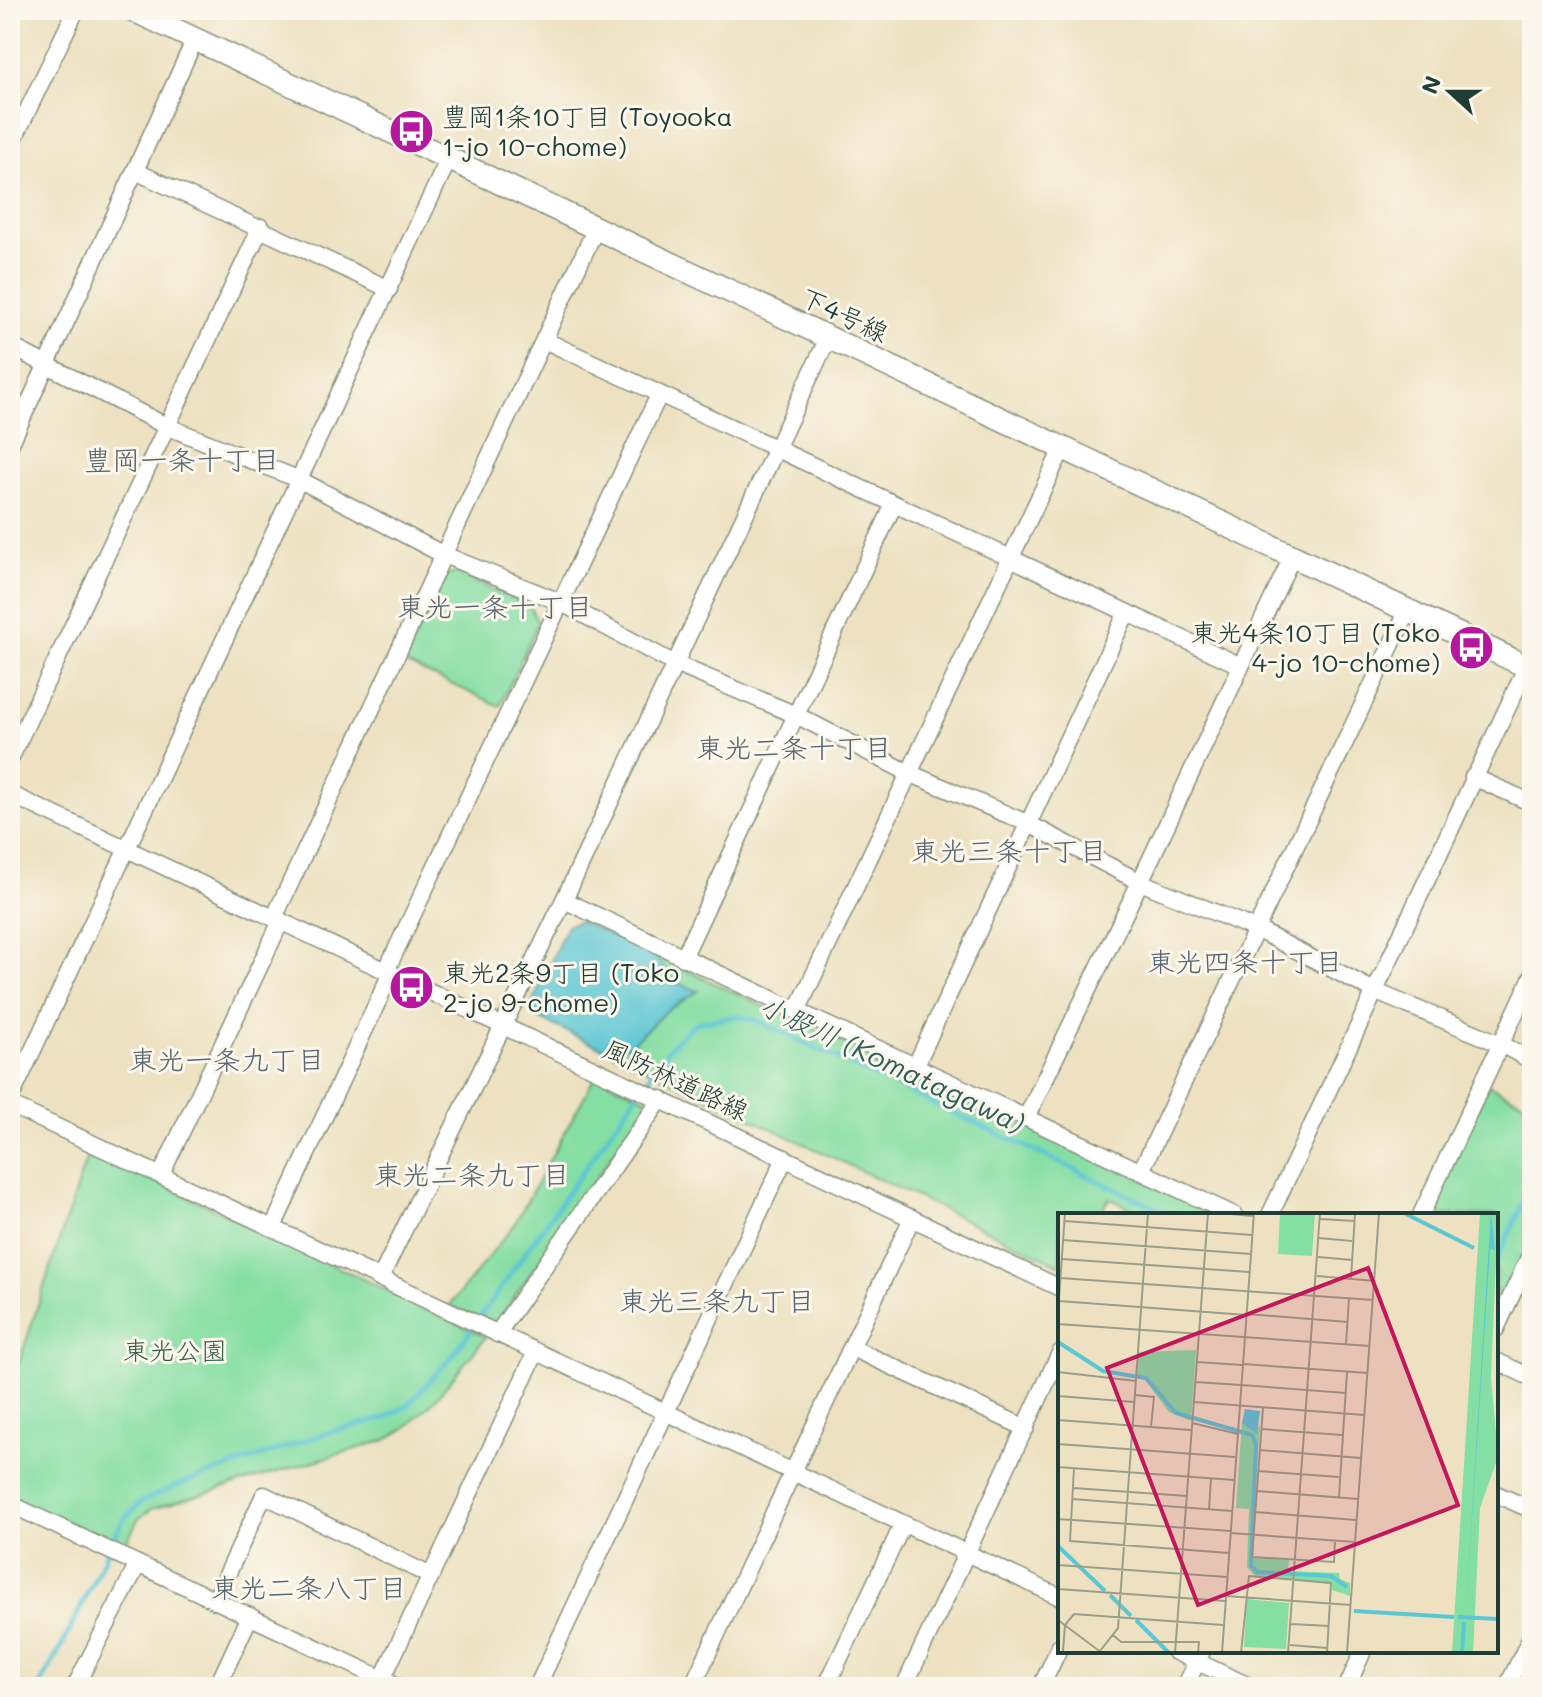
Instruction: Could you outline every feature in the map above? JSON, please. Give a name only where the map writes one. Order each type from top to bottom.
[{"type":"street","points":[[10,147],[17,114],[76,10]]},
{"type":"street","name":"下4号線","points":[[133,10],[1529,667]]},
{"type":"street","points":[[10,445],[195,39]]},
{"type":"street","points":[[449,158],[10,1102],[492,1332],[1058,1596]]},
{"type":"street","points":[[135,171],[389,289]]},
{"type":"street","points":[[10,759],[261,227]]},
{"type":"street","points":[[161,1175],[596,228]]},
{"type":"street","points":[[380,1279],[564,900],[828,338]]},
{"type":"street","points":[[544,340],[1239,665]]},
{"type":"street","points":[[10,346],[166,426],[300,480],[444,555],[560,602],[675,664],[796,715],[909,773],[1027,823],[1140,882],[1258,930],[1374,991],[1501,1044],[1532,1061]]},
{"type":"street","points":[[273,1227],[560,602],[659,395]]},
{"type":"street","points":[[797,1011],[1063,447]]},
{"type":"street","points":[[683,958],[894,504]]},
{"type":"street","points":[[1026,1118],[1293,555]]},
{"type":"street","points":[[1141,1171],[1408,610]]},
{"type":"street","points":[[915,1067],[1126,614]]},
{"type":"street","points":[[1271,1213],[1473,777],[1529,667]]},
{"type":"street","points":[[1473,777],[1532,803]]},
{"type":"street","name":"風防林道路線","points":[[10,794],[1058,1287]]},
{"type":"street","points":[[564,900],[1230,1213]]},
{"type":"street","points":[[1422,1213],[1532,977]]},
{"type":"street","points":[[492,1332],[654,1096]]},
{"type":"street","points":[[537,1687],[785,1158]]},
{"type":"street","points":[[692,1687],[912,1218]]},
{"type":"street","points":[[1498,1325],[1532,1251]]},
{"type":"street","points":[[852,1348],[1026,1428]]},
{"type":"street","points":[[380,1683],[536,1352]]},
{"type":"street","points":[[904,1687],[1058,1357]]},
{"type":"street","points":[[1498,1362],[1532,1378]]},
{"type":"street","points":[[215,1601],[264,1495],[431,1576]]},
{"type":"street","points":[[1498,1495],[1532,1510]]},
{"type":"street","points":[[10,1504],[250,1616],[380,1683],[400,1687]]},
{"type":"street","points":[[826,1687],[903,1524]]},
{"type":"street","points":[[75,1687],[138,1564]]},
{"type":"street","points":[[217,1687],[250,1616]]},
{"type":"street","points":[[1507,1687],[1532,1635]]},
{"type":"street","points":[[1041,1687],[1058,1650]]},
{"type":"street","points":[[1347,1687],[1362,1653]]},
{"type":"street","points":[[1185,1687],[1199,1656],[1251,1687]]},
{"type":"green space","points":[[455,573],[530,606],[538,623],[500,706],[404,663],[441,578]]},
{"type":"green space","points":[[655,956],[1216,1213],[1141,1213],[1109,1198],[1101,1213],[1058,1213],[1058,1264],[608,1051],[631,1044],[665,1012],[697,992],[675,982]]},
{"type":"green space","points":[[596,1075],[650,1100],[494,1326],[450,1305],[514,1225]]},
{"type":"green space","points":[[1488,1085],[1532,1106],[1532,1251],[1498,1313],[1498,1213],[1426,1213]]},
{"type":"green space","name":"東光公園","points":[[89,1150],[486,1337],[434,1401],[407,1427],[386,1440],[152,1509],[138,1519],[124,1548],[10,1496],[10,1390]]},
{"type":"water","points":[[580,921],[655,956],[675,982],[698,991],[665,1012],[631,1044],[608,1051],[536,1017],[531,1006],[567,925]]},
{"type":"waterway","name":"小股川 (Komatagawa)","points":[[39,1687],[122,1521],[142,1501],[181,1484],[333,1431],[383,1419],[408,1405],[454,1354],[671,1046],[695,1023],[737,1016],[756,1020],[1167,1213]]},
{"type":"waterway","name":"小股川 (Komatagawa)","points":[[1498,1258],[1532,1183]]},
{"type":"place","name":"豊岡1条10丁目 (Toyooka 1-jo 10-chome)","points":[[411,132]]},
{"type":"place","name":"東光4条10丁目 (Toko 4-jo 10-chome)","points":[[1471,648]]},
{"type":"place","name":"東光2条9丁目 (Toko 2-jo 9-chome)","points":[[412,988]]},
{"type":"district","name":"豊岡一条十丁目","points":[[182,460]]},
{"type":"district","name":"東光一条十丁目","points":[[495,607]]},
{"type":"district","name":"東光二条十丁目","points":[[794,748]]},
{"type":"district","name":"東光三条十丁目","points":[[1009,851]]},
{"type":"district","name":"東光四条十丁目","points":[[1245,962]]},
{"type":"district","name":"東光一条九丁目","points":[[227,1060]]},
{"type":"district","name":"東光二条九丁目","points":[[472,1175]]},
{"type":"district","name":"東光三条九丁目","points":[[717,1301]]},
{"type":"district","name":"東光二条八丁目","points":[[309,1588]]}]
